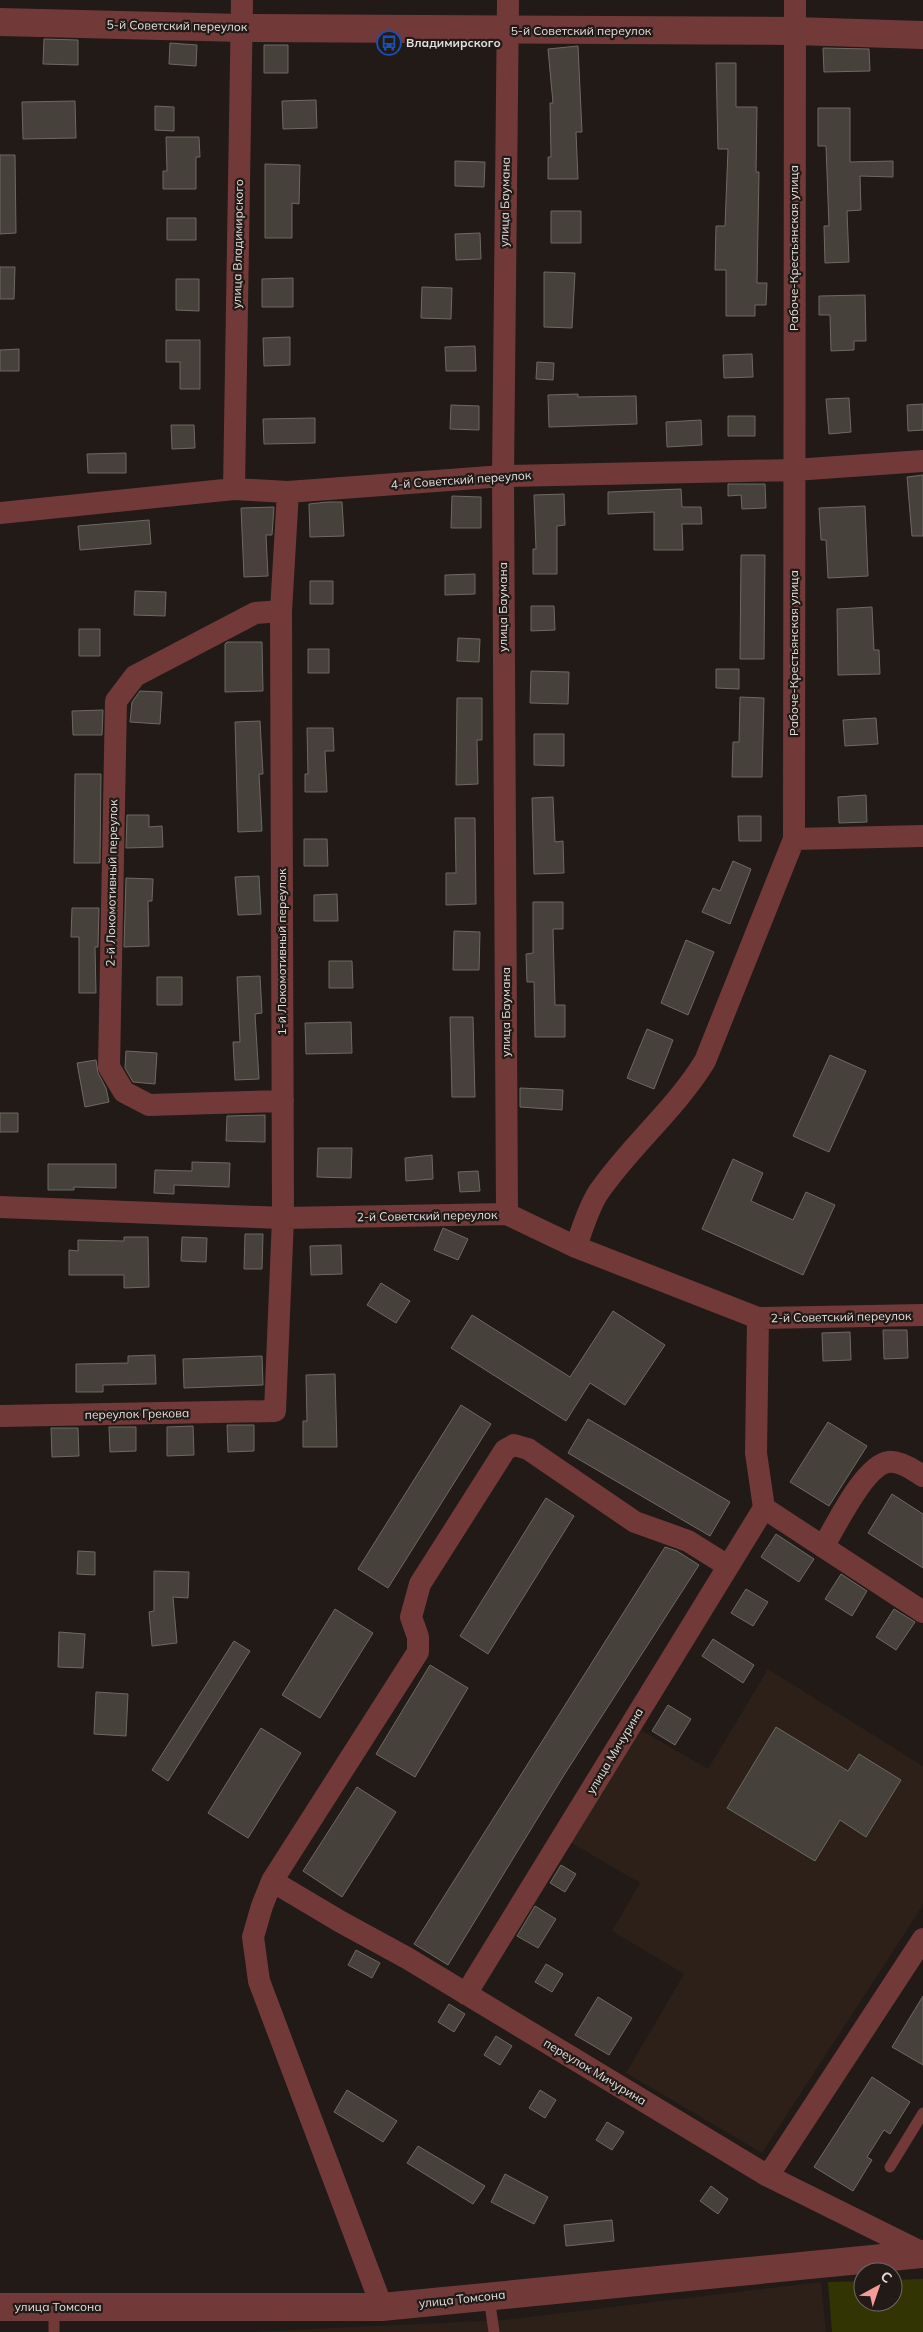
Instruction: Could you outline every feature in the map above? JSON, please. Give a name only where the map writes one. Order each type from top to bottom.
[{"type":"street","name":"улица Владимирского","points":[[234,489],[242,0]]},
{"type":"street","name":"улица Баумана","points":[[507,1214],[503,476],[508,0]]},
{"type":"street","name":"Рабоче-Крестьянская улица","points":[[576,1247],[597,1194],[625,1158],[687,1089],[705,1061],[794,839],[795,0]]},
{"type":"street","name":"5-й Советский переулок","points":[[0,22],[242,28],[795,32],[923,35]]},
{"type":"street","name":"4-й Советский переулок","points":[[0,513],[234,489],[288,492],[503,476],[794,470],[923,461]]},
{"type":"street","name":"1-й Локомотивный переулок","points":[[275,1411],[283,1218],[281,611],[288,492]]},
{"type":"street","name":"2-й Локомотивный переулок","points":[[281,611],[255,613],[135,676],[116,701],[109,1067],[124,1092],[149,1104],[283,1101]]},
{"type":"street","points":[[794,839],[923,836]]},
{"type":"street","name":"2-й Советский переулок","points":[[0,1207],[283,1218],[507,1214],[576,1247],[758,1318],[923,1315]]},
{"type":"street","points":[[758,1318],[756,1453],[764,1508],[923,1612]]},
{"type":"street","name":"переулок Грекова","points":[[0,1416],[275,1411]]},
{"type":"street","points":[[382,2307],[259,1981],[253,1937],[262,1906],[272,1882],[418,1652],[418,1637],[411,1617],[420,1584],[505,1450],[514,1445],[528,1449],[635,1522],[688,1541],[728,1566]]},
{"type":"street","points":[[823,1546],[868,1474],[879,1465],[894,1462],[923,1476]]},
{"type":"street","name":"улица Мичурина","points":[[466,1994],[764,1508]]},
{"type":"street","name":"переулок Мичурина","points":[[272,1882],[466,1994],[768,2176],[923,2253]]},
{"type":"street","points":[[768,2176],[923,1939]]},
{"type":"street","name":"улица Томсона","points":[[0,2307],[54,2320],[382,2307],[923,2253]]},
{"type":"lane","points":[[890,2167],[923,2113]]},
{"type":"lane","points":[[488,2297],[494,2332]]},
{"type":"shaded area","points":[[768,1669],[923,1766],[923,1905],[762,2153],[626,2073],[684,1974],[612,1931],[640,1883],[568,1841],[641,1730],[708,1769]]},
{"type":"shaded area","points":[[923,2279],[923,2332],[832,2332],[828,2282],[853,2281],[853,2312],[903,2312],[903,2280]]},
{"type":"shaded area","points":[[821,2282],[826,2332],[249,2332],[504,2320]]},
{"type":"building","points":[[44,39],[78,40],[78,65],[43,64]]},
{"type":"building","points":[[170,43],[197,45],[196,66],[169,64]]},
{"type":"building","points":[[264,45],[288,45],[288,73],[264,73]]},
{"type":"building","points":[[578,46],[582,132],[576,132],[578,179],[548,179],[548,157],[551,157],[550,103],[553,103],[548,49]]},
{"type":"building","points":[[823,48],[869,49],[870,71],[824,72]]},
{"type":"building","points":[[716,63],[736,63],[736,107],[757,107],[756,172],[759,172],[757,283],[767,283],[766,305],[755,305],[755,316],[726,316],[726,270],[715,270],[716,226],[725,226],[728,149],[718,149]]},
{"type":"building","points":[[316,100],[317,128],[283,129],[282,101]]},
{"type":"building","points":[[75,101],[76,138],[23,139],[22,102]]},
{"type":"building","points":[[155,106],[174,107],[174,131],[155,130]]},
{"type":"building","points":[[818,108],[850,108],[850,162],[893,161],[893,177],[860,176],[861,210],[847,211],[849,262],[825,263],[824,226],[829,226],[826,146],[818,146]]},
{"type":"building","points":[[166,137],[199,137],[200,157],[196,157],[196,189],[163,189],[163,171],[167,171]]},
{"type":"building","points":[[0,155],[15,155],[16,233],[0,234]]},
{"type":"building","points":[[455,161],[485,162],[484,187],[455,186]]},
{"type":"building","points":[[265,164],[300,165],[299,204],[292,203],[292,238],[265,238]]},
{"type":"building","points":[[551,211],[581,211],[581,243],[551,243]]},
{"type":"building","points":[[167,218],[196,218],[196,240],[167,240]]},
{"type":"building","points":[[480,233],[481,259],[456,260],[455,234]]},
{"type":"building","points":[[0,267],[15,267],[14,299],[0,299]]},
{"type":"building","points":[[544,272],[575,273],[572,328],[544,327]]},
{"type":"building","points":[[293,278],[293,307],[262,307],[262,279]]},
{"type":"building","points":[[176,279],[199,279],[199,311],[176,310]]},
{"type":"building","points":[[422,287],[452,288],[451,319],[421,318]]},
{"type":"building","points":[[865,295],[866,341],[854,341],[854,350],[831,351],[830,315],[819,315],[819,296]]},
{"type":"building","points":[[290,337],[290,365],[264,366],[263,338]]},
{"type":"building","points":[[166,340],[200,340],[200,389],[180,389],[180,362],[166,362]]},
{"type":"building","points":[[475,346],[476,371],[446,371],[445,347]]},
{"type":"building","points":[[19,349],[19,371],[0,371],[0,350]]},
{"type":"building","points":[[752,354],[753,377],[724,378],[723,355]]},
{"type":"building","points":[[537,362],[554,363],[553,380],[536,379]]},
{"type":"building","points":[[578,394],[578,397],[636,396],[637,424],[549,427],[548,395]]},
{"type":"building","points":[[849,398],[851,432],[829,434],[826,399]]},
{"type":"building","points":[[923,404],[923,430],[908,431],[907,405]]},
{"type":"building","points":[[451,405],[479,406],[479,430],[450,429]]},
{"type":"building","points":[[728,416],[755,416],[755,436],[728,436]]},
{"type":"building","points":[[315,418],[315,443],[264,444],[263,419]]},
{"type":"building","points":[[701,420],[702,445],[667,447],[666,422]]},
{"type":"building","points":[[171,425],[194,425],[195,448],[172,449]]},
{"type":"building","points":[[126,453],[126,473],[88,473],[87,454]]},
{"type":"building","points":[[923,475],[923,536],[912,536],[907,477]]},
{"type":"building","points":[[728,484],[765,484],[766,508],[742,509],[741,495],[728,496]]},
{"type":"building","points":[[681,489],[682,507],[701,507],[702,524],[682,524],[683,550],[654,550],[654,512],[608,514],[608,492]]},
{"type":"building","points":[[564,494],[565,525],[557,526],[557,574],[533,574],[533,549],[536,549],[534,495]]},
{"type":"building","points":[[452,496],[481,497],[481,528],[451,528]]},
{"type":"building","points":[[342,502],[344,536],[310,537],[309,504]]},
{"type":"building","points":[[865,506],[868,576],[828,578],[826,540],[821,540],[819,508]]},
{"type":"building","points":[[274,507],[272,535],[266,535],[268,576],[244,577],[241,508]]},
{"type":"building","points":[[149,520],[151,544],[80,550],[78,526]]},
{"type":"building","points":[[741,555],[765,555],[764,659],[740,659]]},
{"type":"building","points":[[475,574],[475,594],[445,595],[445,575]]},
{"type":"building","points":[[310,581],[333,581],[333,604],[310,604]]},
{"type":"building","points":[[135,591],[166,592],[165,616],[134,615]]},
{"type":"building","points":[[531,606],[554,606],[555,630],[531,631]]},
{"type":"building","points":[[872,607],[874,650],[879,650],[880,674],[838,675],[837,609]]},
{"type":"building","points":[[79,629],[100,629],[100,656],[79,656]]},
{"type":"building","points":[[458,638],[480,639],[479,662],[457,661]]},
{"type":"building","points":[[227,642],[262,642],[263,691],[225,692],[225,644]]},
{"type":"building","points":[[308,649],[329,649],[329,673],[308,673]]},
{"type":"building","points":[[716,669],[739,669],[739,689],[716,688]]},
{"type":"building","points":[[531,671],[569,672],[568,704],[530,703]]},
{"type":"building","points":[[140,691],[162,692],[160,724],[130,722],[132,702]]},
{"type":"building","points":[[740,697],[764,698],[762,777],[732,777],[733,742],[739,742]]},
{"type":"building","points":[[457,698],[482,698],[482,740],[477,740],[478,784],[456,785]]},
{"type":"building","points":[[103,710],[102,735],[73,735],[72,711]]},
{"type":"building","points":[[876,718],[878,744],[845,746],[843,720]]},
{"type":"building","points":[[260,721],[263,774],[259,774],[262,831],[238,832],[235,722]]},
{"type":"building","points":[[307,728],[333,728],[334,751],[325,751],[327,792],[305,792],[305,774],[308,774]]},
{"type":"building","points":[[534,734],[564,734],[564,766],[534,765]]},
{"type":"building","points":[[75,774],[101,774],[100,863],[74,863]]},
{"type":"building","points":[[866,795],[867,822],[839,823],[838,797]]},
{"type":"building","points":[[553,797],[555,842],[563,841],[564,873],[534,874],[532,798]]},
{"type":"building","points":[[127,815],[149,815],[149,827],[162,826],[163,847],[126,848]]},
{"type":"building","points":[[738,816],[761,816],[761,841],[739,841]]},
{"type":"building","points":[[455,818],[475,818],[476,904],[446,905],[446,873],[456,873]]},
{"type":"building","points":[[304,839],[327,839],[328,866],[304,866]]},
{"type":"building","points":[[733,861],[751,869],[730,924],[702,912],[713,888],[720,891]]},
{"type":"building","points":[[259,876],[261,914],[238,915],[235,877]]},
{"type":"building","points":[[126,878],[153,879],[152,901],[148,901],[149,946],[124,947]]},
{"type":"building","points":[[337,894],[338,921],[314,921],[314,895]]},
{"type":"building","points":[[533,902],[563,902],[563,929],[553,929],[555,1005],[565,1005],[565,1037],[535,1037],[534,982],[527,982],[526,954],[533,953]]},
{"type":"building","points":[[72,908],[99,908],[98,947],[95,947],[96,993],[79,993],[79,937],[71,937]]},
{"type":"building","points":[[454,931],[480,932],[479,970],[453,970]]},
{"type":"building","points":[[686,940],[714,952],[688,1015],[661,1003]]},
{"type":"building","points":[[329,961],[352,961],[353,988],[329,988]]},
{"type":"building","points":[[260,976],[262,1013],[255,1014],[259,1079],[235,1080],[233,1042],[240,1042],[237,977]]},
{"type":"building","points":[[157,977],[182,977],[182,1005],[157,1005]]},
{"type":"building","points":[[450,1017],[473,1017],[475,1097],[452,1097]]},
{"type":"building","points":[[351,1022],[352,1053],[306,1054],[305,1023]]},
{"type":"building","points":[[647,1029],[673,1040],[654,1089],[627,1078]]},
{"type":"building","points":[[126,1051],[157,1053],[155,1084],[133,1082],[125,1068]]},
{"type":"building","points":[[830,1055],[866,1071],[829,1152],[793,1136]]},
{"type":"building","points":[[96,1060],[98,1073],[106,1088],[109,1102],[85,1107],[77,1063]]},
{"type":"building","points":[[520,1088],[563,1090],[562,1110],[520,1107]]},
{"type":"building","points":[[0,1113],[18,1113],[18,1132],[0,1132]]},
{"type":"building","points":[[265,1115],[265,1142],[226,1141],[227,1116]]},
{"type":"building","points":[[318,1148],[352,1148],[351,1178],[317,1177]]},
{"type":"building","points":[[432,1155],[433,1179],[406,1181],[405,1158]]},
{"type":"building","points":[[733,1159],[763,1173],[751,1201],[793,1220],[806,1192],[835,1205],[803,1275],[702,1229]]},
{"type":"building","points":[[192,1162],[230,1163],[229,1187],[174,1185],[174,1194],[154,1193],[155,1170],[192,1171]]},
{"type":"building","points":[[48,1164],[116,1164],[116,1188],[74,1187],[74,1190],[48,1190]]},
{"type":"building","points":[[478,1171],[480,1191],[460,1192],[458,1172]]},
{"type":"building","points":[[443,1228],[468,1239],[458,1260],[434,1250]]},
{"type":"building","points":[[245,1234],[263,1234],[262,1269],[244,1269]]},
{"type":"building","points":[[124,1237],[148,1237],[149,1287],[124,1288],[124,1275],[69,1275],[69,1250],[78,1251],[78,1240],[124,1241]]},
{"type":"building","points":[[182,1237],[207,1238],[206,1262],[181,1261]]},
{"type":"building","points":[[341,1245],[342,1274],[311,1275],[310,1246]]},
{"type":"building","points":[[381,1283],[410,1301],[396,1323],[367,1305]]},
{"type":"building","points":[[613,1311],[665,1345],[625,1405],[590,1383],[566,1421],[451,1348],[472,1315],[570,1377]]},
{"type":"building","points":[[883,1330],[907,1330],[908,1358],[884,1359]]},
{"type":"building","points":[[850,1332],[851,1360],[823,1361],[822,1333]]},
{"type":"building","points":[[155,1355],[156,1384],[103,1385],[103,1392],[76,1392],[76,1364],[128,1363],[128,1356]]},
{"type":"building","points":[[262,1356],[263,1385],[184,1388],[183,1359]]},
{"type":"building","points":[[335,1374],[337,1447],[303,1447],[303,1421],[307,1421],[306,1375]]},
{"type":"building","points":[[461,1405],[491,1424],[388,1588],[358,1569]]},
{"type":"building","points":[[588,1419],[730,1502],[710,1536],[568,1453]]},
{"type":"building","points":[[828,1422],[867,1446],[829,1506],[790,1482]]},
{"type":"building","points":[[227,1425],[254,1425],[254,1451],[228,1452]]},
{"type":"building","points":[[193,1426],[194,1455],[167,1456],[167,1427]]},
{"type":"building","points":[[109,1427],[136,1427],[136,1451],[110,1452]]},
{"type":"building","points":[[51,1428],[78,1428],[79,1456],[52,1457]]},
{"type":"building","points":[[892,1494],[923,1514],[923,1568],[868,1533]]},
{"type":"building","points":[[546,1498],[574,1516],[488,1654],[460,1636]]},
{"type":"building","points":[[776,1534],[814,1559],[799,1582],[761,1557]]},
{"type":"building","points":[[665,1547],[677,1551],[699,1565],[564,1775],[448,1965],[414,1944]]},
{"type":"building","points":[[78,1551],[95,1552],[95,1575],[77,1574]]},
{"type":"building","points":[[154,1571],[189,1572],[188,1598],[173,1597],[177,1643],[152,1646],[149,1612],[154,1611]]},
{"type":"building","points":[[841,1574],[867,1591],[852,1616],[825,1599]]},
{"type":"building","points":[[746,1589],[768,1602],[753,1626],[731,1613]]},
{"type":"building","points":[[335,1609],[373,1633],[320,1718],[282,1695]]},
{"type":"building","points":[[894,1609],[915,1622],[896,1650],[876,1637]]},
{"type":"building","points":[[59,1632],[85,1634],[83,1668],[58,1667]]},
{"type":"building","points":[[713,1639],[754,1665],[743,1683],[702,1656]]},
{"type":"building","points":[[234,1641],[250,1651],[168,1781],[152,1770]]},
{"type":"building","points":[[430,1665],[468,1688],[415,1777],[376,1754]]},
{"type":"building","points":[[96,1692],[128,1694],[126,1736],[94,1734]]},
{"type":"building","points":[[668,1705],[691,1719],[675,1745],[652,1731]]},
{"type":"building","points":[[776,1727],[848,1771],[859,1754],[901,1780],[866,1837],[840,1820],[815,1861],[727,1808]]},
{"type":"building","points":[[261,1728],[301,1753],[248,1838],[208,1813]]},
{"type":"building","points":[[357,1787],[396,1812],[342,1897],[303,1871]]},
{"type":"building","points":[[561,1865],[576,1874],[565,1892],[550,1883]]},
{"type":"building","points":[[535,1906],[556,1919],[538,1948],[517,1936]]},
{"type":"building","points":[[356,1950],[380,1963],[372,1978],[348,1965]]},
{"type":"building","points":[[546,1964],[563,1974],[552,1992],[535,1982]]},
{"type":"building","points":[[923,1996],[923,2065],[892,2047]]},
{"type":"building","points":[[598,1997],[632,2018],[609,2055],[575,2035]]},
{"type":"building","points":[[449,2004],[465,2014],[454,2032],[438,2022]]},
{"type":"building","points":[[496,2036],[512,2046],[500,2065],[484,2055]]},
{"type":"building","points":[[872,2077],[910,2102],[890,2134],[884,2130],[867,2157],[872,2160],[853,2191],[814,2167]]},
{"type":"building","points":[[347,2090],[397,2121],[383,2142],[334,2112]]},
{"type":"building","points":[[540,2090],[556,2100],[545,2118],[529,2108]]},
{"type":"building","points":[[607,2122],[624,2132],[612,2150],[596,2140]]},
{"type":"building","points":[[418,2146],[485,2186],[473,2204],[407,2163]]},
{"type":"building","points":[[505,2174],[548,2197],[534,2224],[491,2202]]},
{"type":"building","points":[[711,2186],[728,2199],[718,2214],[700,2201]]},
{"type":"building","points":[[612,2220],[614,2241],[566,2246],[564,2225]]},
{"type":"place","name":"Владимирского","points":[[389,43]]}]
